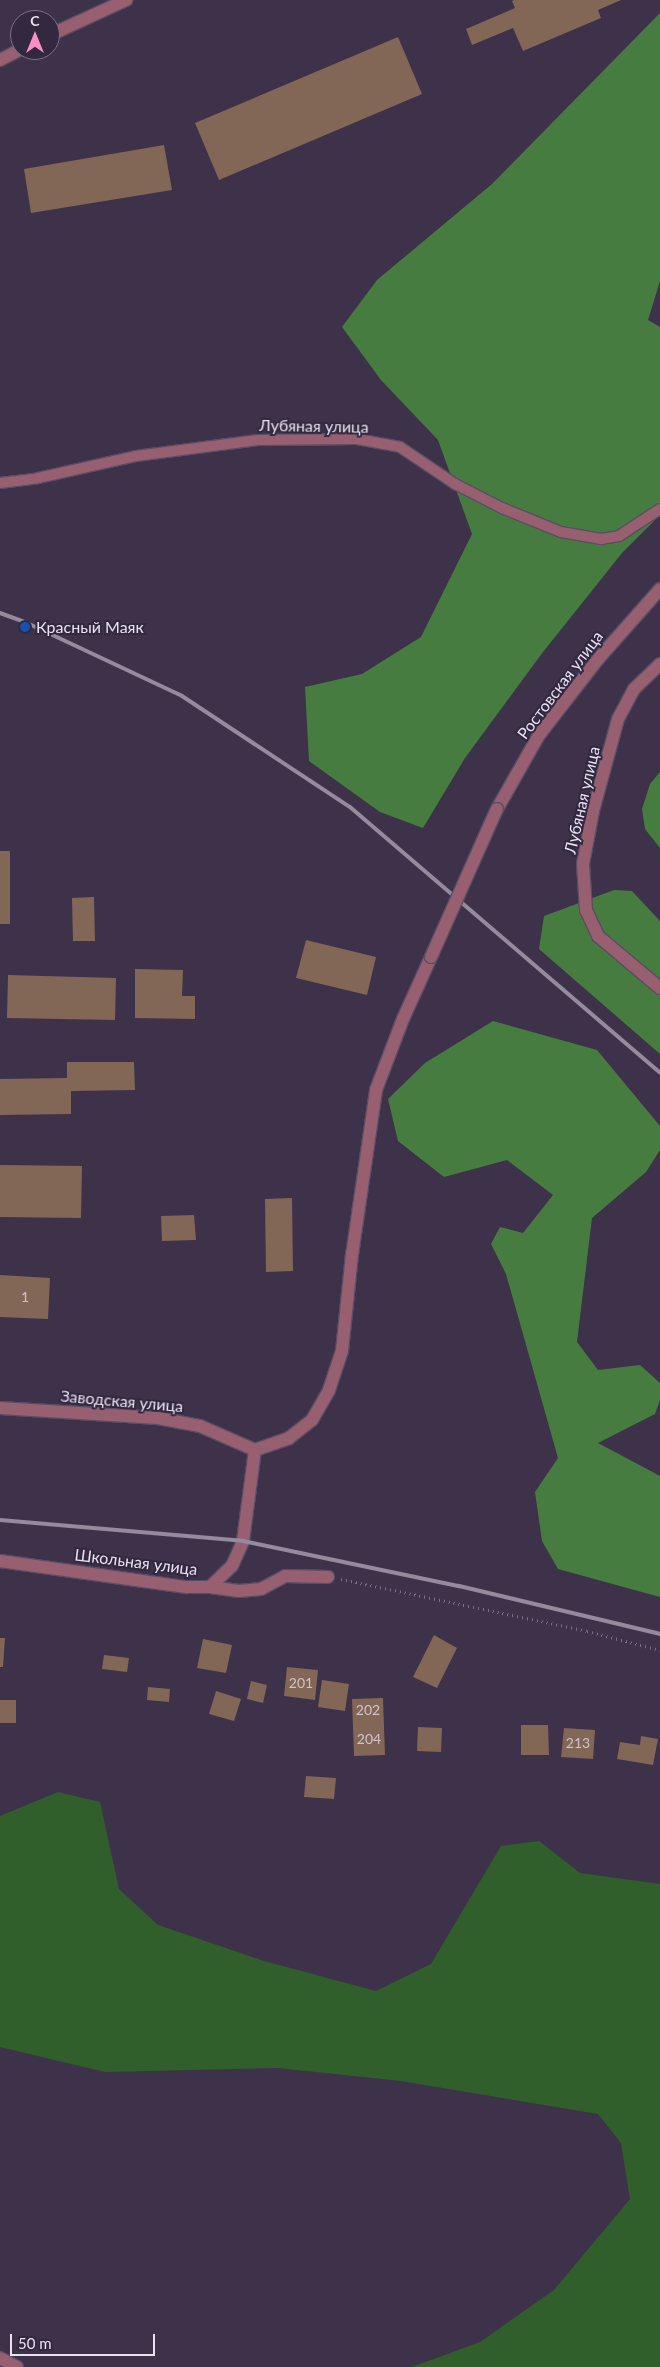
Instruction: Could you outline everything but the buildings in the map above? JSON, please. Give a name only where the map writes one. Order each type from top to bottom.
[{"type":"street","points":[[60,30],[126,0]]},
{"type":"street","name":"Ростовская улица","points":[[255,1450],[289,1438],[312,1420],[329,1390],[342,1351],[352,1255],[376,1090],[403,1019],[497,809],[538,736],[599,658],[660,589]]},
{"type":"street","name":"Лубяная улица","points":[[660,664],[634,689],[618,719],[593,811],[583,864],[586,910],[598,936],[660,988]]},
{"type":"street","name":"Заводская улица","points":[[4,1410],[158,1418],[200,1426],[255,1450]]},
{"type":"street","name":"Школьная улица","points":[[0,1561],[186,1587],[210,1587],[232,1566],[243,1541],[255,1450]]},
{"type":"street","points":[[210,1587],[239,1591],[260,1588],[285,1576],[328,1577]]},
{"type":"street","points":[[0,2358],[17,2367]]},
{"type":"lane","name":"Лубяная улица","points":[[0,484],[38,478],[136,456],[249,441],[357,439],[400,447],[455,484],[502,508],[561,532],[601,539],[619,536],[660,509]]},
{"type":"path","points":[[328,1577],[587,1631],[660,1650]]},
{"type":"green space","points":[[660,13],[660,281],[648,320],[660,327],[660,515],[622,553],[543,652],[465,758],[423,828],[380,812],[309,761],[305,687],[362,674],[421,637],[472,534],[438,440],[381,380],[342,327],[377,280],[492,184]]},
{"type":"green space","points":[[660,772],[660,848],[645,829],[642,809],[650,784]]},
{"type":"green space","points":[[614,890],[632,891],[660,921],[660,1054],[539,949],[544,916]]},
{"type":"green space","points":[[493,1021],[597,1050],[660,1126],[660,1150],[646,1172],[592,1218],[577,1342],[598,1370],[640,1365],[660,1383],[660,1400],[655,1414],[598,1443],[660,1476],[660,1597],[558,1569],[542,1541],[535,1492],[558,1458],[506,1274],[491,1244],[500,1227],[523,1233],[553,1195],[507,1160],[444,1177],[398,1141],[388,1099],[425,1063]]},
{"type":"green space","points":[[58,1792],[100,1802],[119,1889],[158,1925],[264,1961],[376,1991],[431,1964],[501,1846],[539,1841],[580,1873],[660,1884],[660,2367],[412,2367],[480,2342],[554,2290],[630,2199],[621,2143],[598,2114],[401,2081],[278,2068],[105,2072],[0,2047],[0,1816]]},
{"type":"railway","points":[[0,613],[27,623],[182,696],[350,807],[660,1073]]},
{"type":"railway","points":[[0,1520],[243,1541],[459,1586],[660,1634]]},
{"type":"place","name":"Красный Маяк","points":[[25,627]]}]
